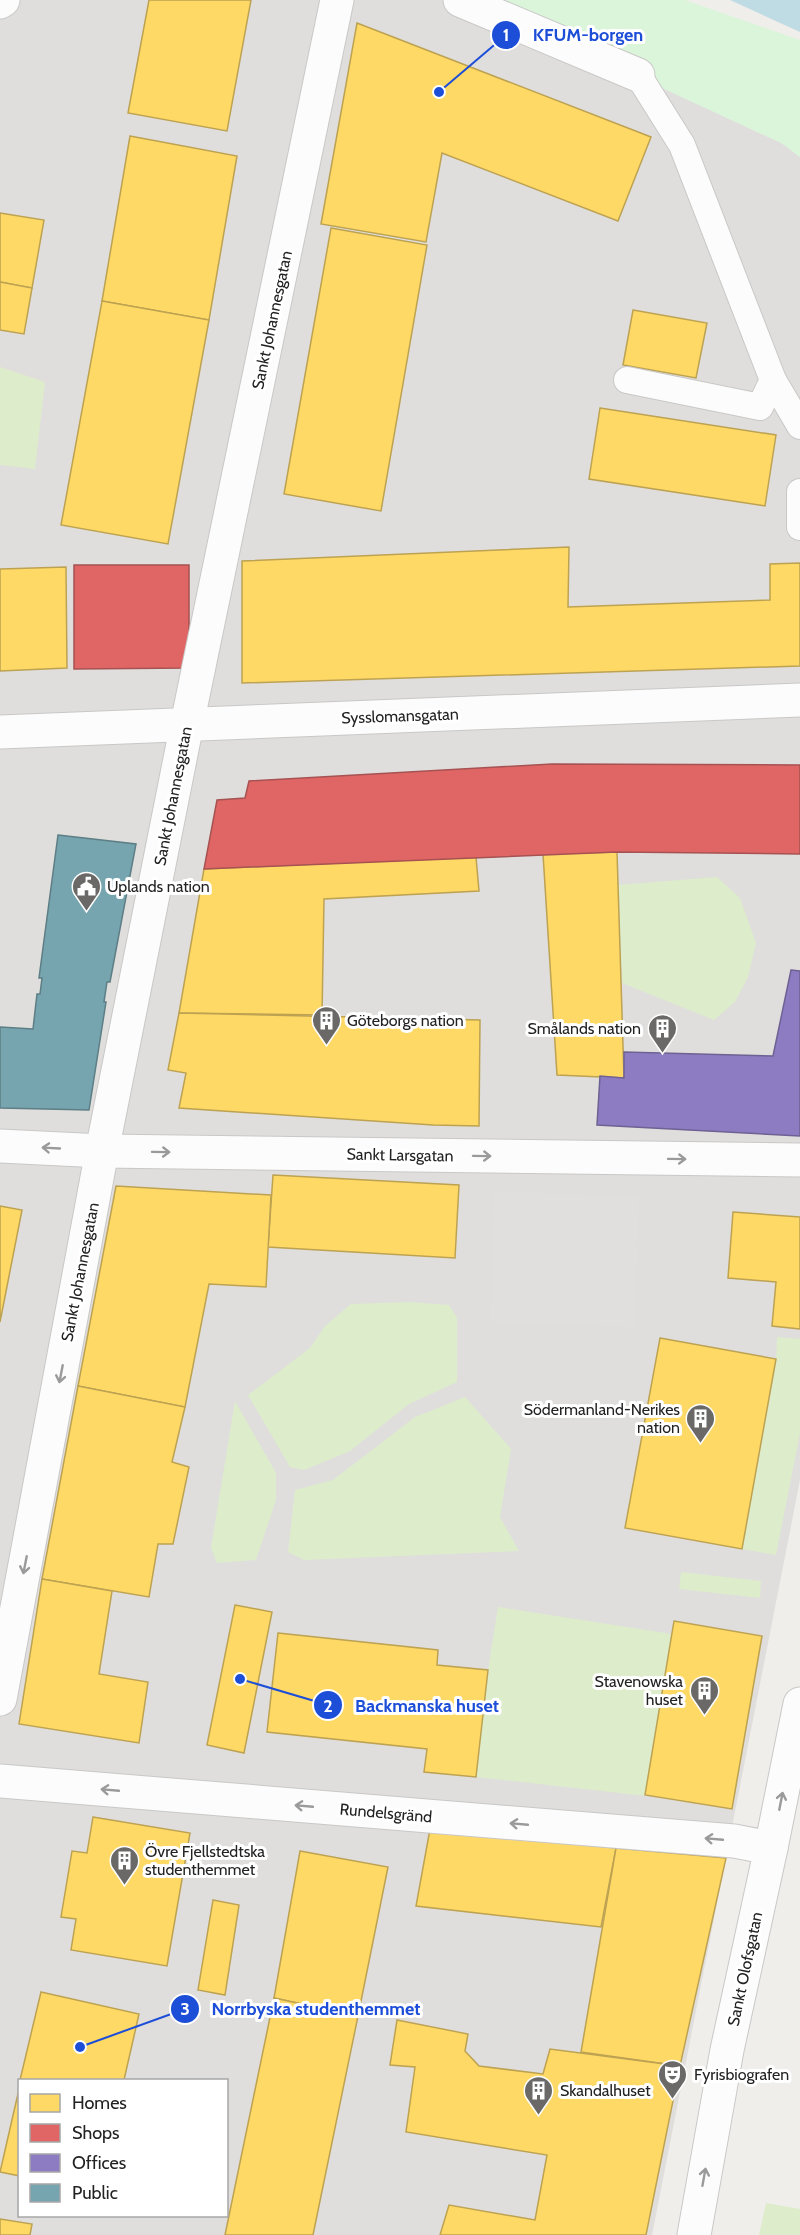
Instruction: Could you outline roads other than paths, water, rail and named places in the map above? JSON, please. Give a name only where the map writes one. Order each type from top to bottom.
[{"type":"street","name":"Sankt Johannesgatan","points":[[0,1700],[102,1151],[187,724],[337,0]]},
{"type":"street","points":[[460,0],[638,75]]},
{"type":"street","name":"Sysslomansgatan","points":[[0,732],[800,700]]},
{"type":"street","name":"Sankt Larsgatan","points":[[0,1146],[102,1151],[800,1160]]},
{"type":"street","name":"Sankt Olofsgatan","points":[[694,2235],[727,2050],[800,1704]]},
{"type":"street","name":"Rundelsgränd","points":[[0,1781],[734,1841],[771,1848]]},
{"type":"lane","points":[[638,75],[682,145],[773,380],[800,426]]},
{"type":"lane","points":[[627,380],[760,406],[773,380]]},
{"type":"lane","points":[[800,492],[800,527]]},
{"type":"water","points":[[730,0],[800,0],[800,32]]},
{"type":"place","name":"KFUM-borgen","points":[[439,92]]},
{"type":"place","name":"Uplands nation","points":[[86,912]]},
{"type":"place","name":"Göteborgs nation","points":[[326,1046]]},
{"type":"place","name":"Smålands nation","points":[[662,1054]]},
{"type":"place","name":"Södermanland-Nerikes nation","points":[[701,1444]]},
{"type":"place","name":"Backmanska huset","points":[[240,1679]]},
{"type":"place","name":"Stavenowska huset","points":[[704,1716]]},
{"type":"place","name":"Övre Fjellstedtska studenthemmet","points":[[124,1886]]},
{"type":"place","name":"Norrbyska studenthemmet","points":[[80,2047]]},
{"type":"place","name":"Fyrisbiografen","points":[[673,2100]]},
{"type":"place","name":"Skandalhuset","points":[[539,2116]]}]
